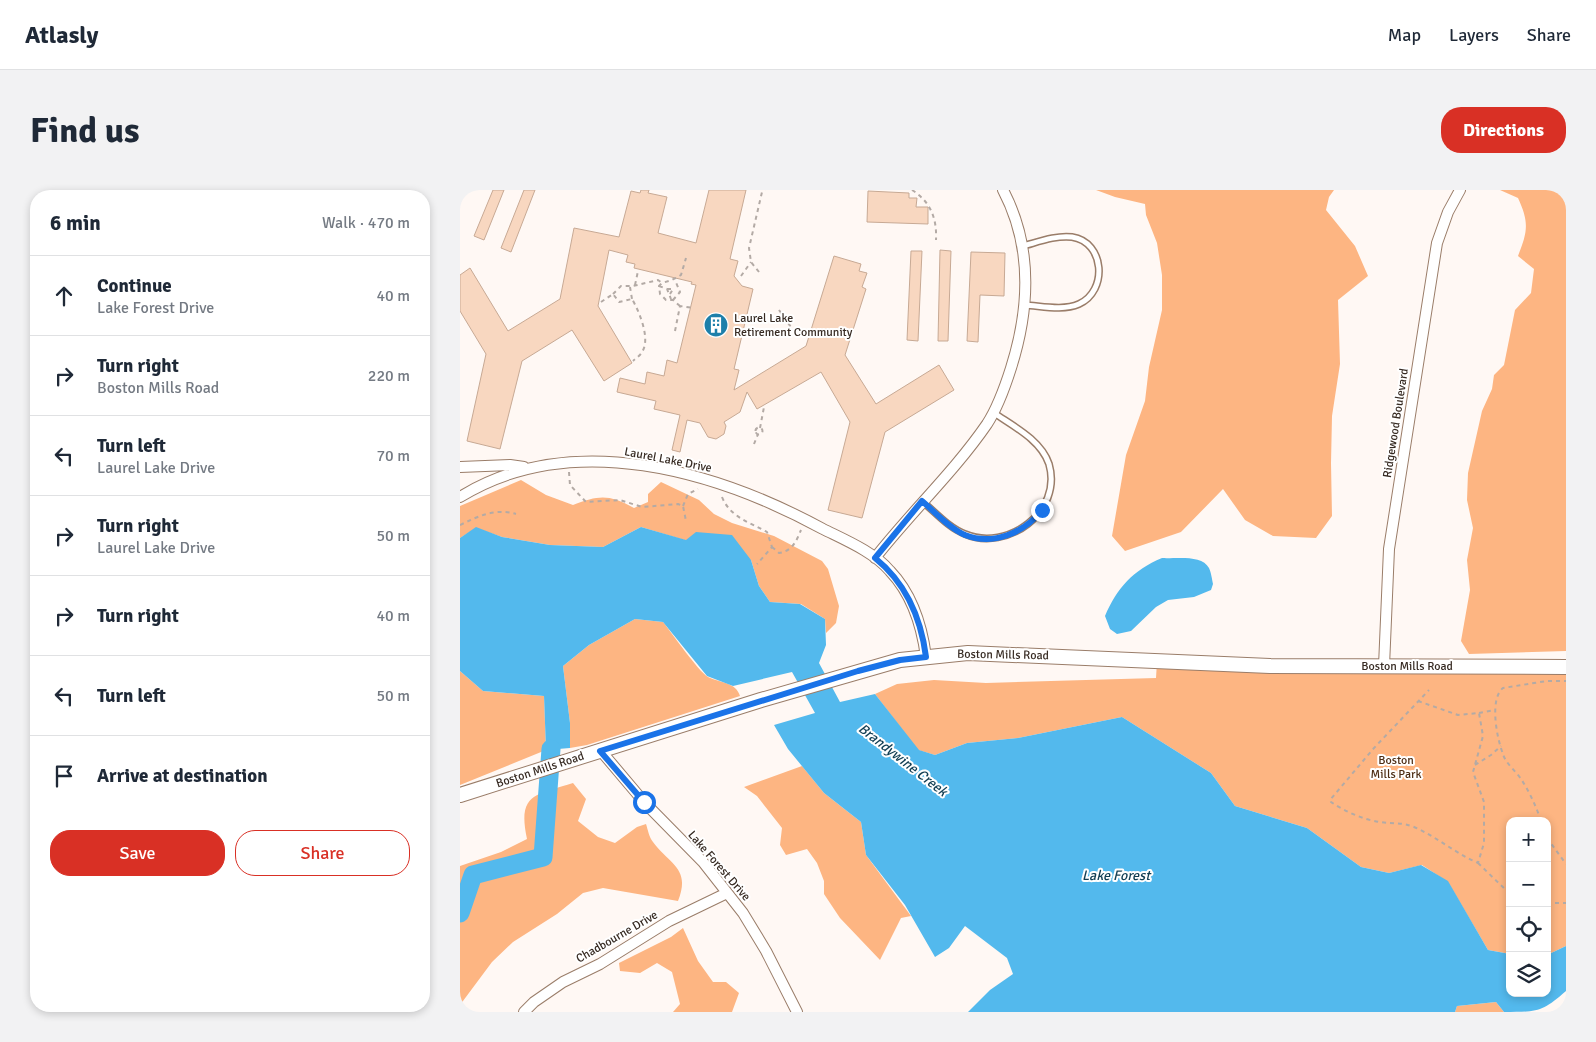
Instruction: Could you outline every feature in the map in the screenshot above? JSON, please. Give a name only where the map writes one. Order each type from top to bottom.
[{"type":"street","points":[[875,558],[922,501],[956,467],[993,413],[1018,345],[1025,305],[1026,286],[1023,246],[1018,224],[1003,190]]},
{"type":"street","name":"Ridgewood Boulevard","points":[[1384,666],[1389,549],[1437,244],[1448,212],[1460,190]]},
{"type":"street","name":"Laurel Lake Drive","points":[[460,497],[489,481],[528,468],[567,463],[615,463],[644,467],[719,483],[758,497],[806,519],[875,558],[890,570],[914,609],[926,657]]},
{"type":"street","name":"Laurel Lake Drive","points":[[460,467],[510,465],[528,468]]},
{"type":"street","name":"Boston Mills Road","points":[[460,796],[761,700],[900,660],[977,653],[1270,666],[1566,667]]},
{"type":"street","name":"Lake Forest Drive","points":[[600,751],[644,802],[703,862],[727,893],[756,932],[797,1012]]},
{"type":"street","name":"Chadbourne Drive","points":[[524,1012],[534,1002],[563,982],[600,964],[669,922],[727,893]]},
{"type":"lane","points":[[1023,246],[1060,237],[1077,238],[1093,251],[1099,270],[1094,290],[1080,303],[1063,307],[1025,305]]},
{"type":"lane","points":[[922,501],[952,527],[964,534],[978,538],[991,539],[1007,535],[1024,527],[1037,516],[1046,503],[1049,492],[1049,464],[1033,442],[993,413]]},
{"type":"path","points":[[759,272],[751,262],[749,248],[762,192],[765,190]]},
{"type":"path","points":[[912,190],[928,204],[933,214],[936,240]]},
{"type":"path","points":[[659,286],[681,275],[686,258]]},
{"type":"path","points":[[740,276],[751,262]]},
{"type":"path","points":[[635,286],[638,271]]},
{"type":"path","points":[[659,286],[660,294],[666,300],[672,300],[680,292],[674,279]]},
{"type":"path","points":[[601,302],[621,286],[635,286],[658,280],[662,283]]},
{"type":"path","points":[[659,286],[672,289],[678,285]]},
{"type":"path","points":[[630,286],[632,299],[639,312],[644,338],[643,351],[634,361]]},
{"type":"path","points":[[667,289],[672,300],[680,306],[693,308]]},
{"type":"path","points":[[670,294],[672,289]]},
{"type":"path","points":[[613,294],[619,302],[632,299]]},
{"type":"path","points":[[675,331],[680,306]]},
{"type":"path","points":[[779,310],[793,330],[807,335]]},
{"type":"path","points":[[754,444],[758,434],[756,431],[760,428],[764,408]]},
{"type":"path","points":[[758,434],[763,432],[760,428]]},
{"type":"path","points":[[567,463],[570,485],[578,496],[586,502],[620,500],[642,507],[669,503],[683,506]]},
{"type":"path","points":[[686,521],[683,506],[688,494],[719,483],[722,498],[729,510],[737,517],[767,532],[772,547],[779,553],[787,552],[794,544],[806,519]]},
{"type":"path","points":[[460,525],[486,512],[500,511],[516,514]]},
{"type":"path","points":[[757,564],[772,547]]},
{"type":"path","points":[[1539,817],[1521,778],[1507,763],[1501,746],[1494,710],[1499,692],[1503,688],[1548,681],[1566,681]]},
{"type":"path","points":[[1429,690],[1374,748],[1330,802],[1340,808],[1380,822],[1398,822],[1413,827],[1437,839],[1462,856],[1478,863],[1506,890]]},
{"type":"path","points":[[1418,701],[1458,716],[1494,710]]},
{"type":"path","points":[[1478,863],[1484,843],[1484,802],[1473,772],[1483,736],[1479,713]]},
{"type":"path","points":[[1475,765],[1501,746]]},
{"type":"path","points":[[1551,843],[1566,864]]},
{"type":"path","points":[[1551,902],[1566,903]]},
{"type":"green space","points":[[1096,190],[1334,190],[1329,197],[1326,210],[1355,246],[1368,276],[1338,300],[1340,364],[1332,416],[1332,516],[1316,538],[1273,536],[1245,520],[1223,489],[1181,532],[1125,551],[1112,536],[1126,455],[1145,401],[1149,367],[1162,310],[1162,275],[1157,243],[1146,215],[1145,204],[1115,197]]},
{"type":"green space","points":[[1500,190],[1561,190],[1566,201],[1566,651],[1469,654],[1461,641],[1470,590],[1467,560],[1473,528],[1467,500],[1468,473],[1482,411],[1492,389],[1494,375],[1504,365],[1515,310],[1531,293],[1534,269],[1518,256],[1524,240],[1526,227],[1524,214],[1518,198]]},
{"type":"green space","points":[[521,480],[546,495],[573,505],[590,499],[611,498],[634,508],[648,502],[648,494],[661,482],[699,500],[714,514],[732,523],[774,536],[822,561],[828,569],[839,606],[836,623],[826,633],[825,619],[801,604],[770,602],[759,586],[751,560],[641,527],[603,547],[550,545],[502,537],[476,528],[460,538],[460,506]]},
{"type":"green space","points":[[635,619],[663,622],[692,660],[708,677],[731,685],[738,691],[740,696],[587,745],[570,748],[570,723],[563,666],[589,645]]},
{"type":"green space","name":"Boston Mills Park","points":[[1157,662],[1566,672],[1566,946],[1551,953],[1551,817],[1506,817],[1506,953],[1488,950],[1448,882],[1422,865],[1389,873],[1361,867],[1307,828],[1235,806],[1211,773],[1122,717],[1018,738],[967,743],[935,755],[918,750],[875,694],[897,684],[934,680],[986,683],[1156,678]]},
{"type":"green space","points":[[460,671],[483,691],[544,696],[546,750],[460,785]]},
{"type":"green space","points":[[802,766],[824,793],[861,822],[866,855],[911,916],[901,918],[880,960],[840,918],[824,894],[824,881],[817,863],[807,849],[786,855],[780,845],[782,828],[757,796],[744,787]]},
{"type":"green space","points":[[573,783],[586,799],[578,821],[598,837],[615,843],[637,827],[646,824],[652,840],[680,874],[682,881],[678,901],[603,888],[583,893],[557,914],[513,942],[492,962],[460,1005],[460,866],[501,852],[527,839],[525,813],[527,804],[532,798],[540,794]]},
{"type":"green space","points":[[683,928],[698,961],[713,982],[726,982],[739,993],[732,1012],[673,1012],[680,1004],[672,972],[657,963],[640,973],[620,971],[619,963],[671,937]]},
{"type":"green space","points":[[1496,1002],[1504,1012],[1455,1012],[1457,1006]]},
{"type":"water","name":"Lake Forest","points":[[476,527],[502,537],[550,545],[603,547],[641,527],[686,540],[696,532],[732,535],[751,560],[759,586],[770,602],[800,604],[825,619],[826,645],[819,663],[840,702],[875,694],[919,750],[935,755],[967,743],[1018,738],[1122,717],[1211,773],[1235,806],[1307,828],[1361,867],[1389,873],[1421,865],[1448,881],[1488,950],[1506,953],[1506,997],[1551,997],[1551,953],[1566,946],[1566,991],[1545,1007],[1525,1012],[1504,1012],[1496,1002],[1457,1006],[1455,1012],[968,1012],[990,990],[1013,974],[1007,958],[965,926],[949,948],[935,957],[905,905],[866,855],[861,822],[824,793],[788,749],[774,725],[815,713],[792,672],[733,686],[707,676],[663,622],[635,619],[589,645],[563,666],[570,723],[570,748],[546,750],[544,696],[483,691],[460,671],[460,538]]},
{"type":"water","points":[[1162,558],[1194,559],[1206,564],[1209,568],[1213,584],[1211,590],[1194,597],[1168,600],[1156,607],[1131,631],[1117,634],[1110,629],[1105,616],[1115,597],[1134,574]]},
{"type":"building","points":[[493,190],[504,190],[484,240],[474,236]]},
{"type":"building","points":[[524,190],[535,190],[511,252],[501,248]]},
{"type":"building","points":[[641,190],[649,190],[648,193],[667,197],[658,233],[696,243],[709,190],[746,190],[730,259],[738,261],[734,276],[742,286],[753,289],[734,369],[739,370],[734,390],[806,346],[834,256],[861,264],[859,271],[867,273],[862,287],[866,289],[845,355],[876,404],[939,365],[954,390],[885,432],[862,518],[828,510],[850,422],[821,372],[757,409],[747,392],[740,412],[724,422],[726,426],[724,434],[716,439],[708,437],[700,423],[687,420],[680,452],[672,450],[680,415],[654,409],[656,401],[617,392],[620,378],[645,384],[647,372],[664,376],[667,360],[677,363],[696,285],[691,284],[692,282],[634,268],[635,264],[626,262],[628,255],[609,250],[598,306],[632,363],[604,381],[572,330],[522,361],[500,449],[467,441],[486,354],[460,311],[460,275],[470,268],[508,331],[560,299],[574,228],[619,237],[631,191],[640,193]]},
{"type":"building","points":[[868,191],[909,193],[909,198],[917,198],[916,207],[928,207],[928,224],[867,222]]},
{"type":"building","points":[[940,250],[951,251],[948,341],[938,341]]},
{"type":"building","points":[[911,251],[922,251],[918,341],[907,340]]},
{"type":"building","points":[[971,252],[1005,253],[1004,296],[980,295],[978,342],[967,341]]},
{"type":"waterway","points":[[460,913],[473,875],[543,857],[551,749]]},
{"type":"place","name":"Laurel Lake Retirement Community","points":[[716,325]]},
{"type":"route","points":[[644,802],[600,751],[858,671],[900,660],[926,657],[919,622],[906,593],[890,570],[875,558],[922,501],[952,527],[964,534],[991,539],[1017,531],[1042,510]]},
{"type":"water label","name":"Brandywine Creek","points":[[903,760]]}]
